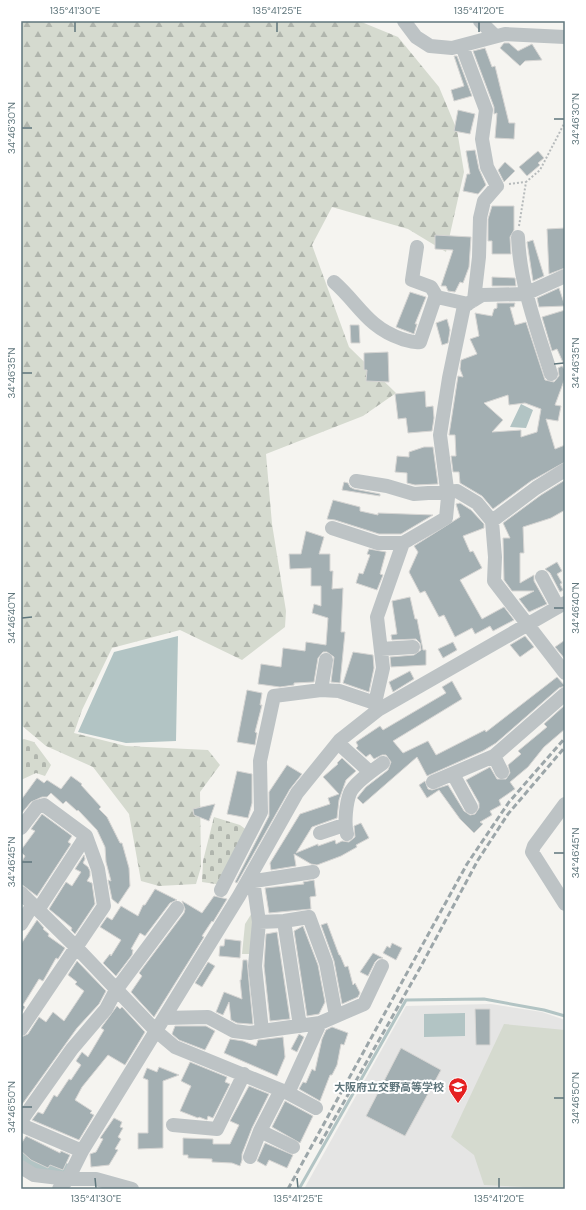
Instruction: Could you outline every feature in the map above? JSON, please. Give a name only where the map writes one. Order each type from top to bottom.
[{"type":"street","points":[[404,21],[416,37],[430,46],[452,48],[505,34],[565,38]]},
{"type":"street","points":[[480,21],[495,36]]},
{"type":"street","points":[[495,36],[496,21]]},
{"type":"street","points":[[462,46],[486,110],[482,139],[487,167],[497,186],[484,201],[480,218],[479,257],[471,302]]},
{"type":"street","points":[[518,237],[519,261],[526,294],[551,374]]},
{"type":"street","points":[[418,247],[412,280],[431,287],[437,297],[471,302]]},
{"type":"street","points":[[332,528],[378,543],[403,543],[446,518],[448,492],[440,435],[448,378],[464,306],[482,295],[526,294],[565,276]]},
{"type":"street","points":[[334,282],[374,325],[395,336],[414,343],[420,342],[436,295]]},
{"type":"street","points":[[492,521],[536,488],[565,470]]},
{"type":"street","points":[[356,481],[387,486],[414,494],[457,491],[478,503],[492,521],[495,557],[494,581],[565,673]]},
{"type":"street","points":[[376,706],[383,668],[377,617],[403,543]]},
{"type":"street","points":[[66,1186],[82,1152],[253,877],[271,839],[297,793],[338,742],[376,706],[528,625],[562,605],[542,577]]},
{"type":"street","points":[[381,649],[413,647]]},
{"type":"street","points":[[320,690],[326,660]]},
{"type":"street","points":[[222,890],[247,826],[261,812],[260,761],[274,696],[320,690],[339,690],[376,706]]},
{"type":"street","points":[[433,782],[494,756],[565,694]]},
{"type":"street","points":[[338,742],[370,772]]},
{"type":"street","points":[[494,756],[502,772]]},
{"type":"street","points":[[320,833],[346,829],[350,792],[370,772],[383,763]]},
{"type":"street","points":[[453,774],[471,807]]},
{"type":"street","points":[[565,804],[534,846],[532,852],[565,904]]},
{"type":"street","points":[[21,828],[37,807],[44,806],[86,836],[98,869],[104,906],[21,1029]]},
{"type":"street","points":[[247,826],[271,839]]},
{"type":"street","points":[[21,924],[35,908],[86,836]]},
{"type":"street","points":[[253,877],[313,872]]},
{"type":"street","points":[[253,877],[259,922],[255,966],[262,1031]]},
{"type":"street","points":[[21,893],[76,947],[156,1031],[175,1047],[285,1091],[316,1108]]},
{"type":"street","points":[[21,1121],[72,1049],[106,1009],[116,990],[177,908]]},
{"type":"street","points":[[259,922],[284,921],[309,917],[326,962],[336,1016]]},
{"type":"street","points":[[284,921],[300,1026]]},
{"type":"street","points":[[164,1018],[208,1017],[234,1031],[250,1033],[320,1023],[364,1004],[382,966]]},
{"type":"street","points":[[250,1157],[260,1131],[285,1091],[320,1023]]},
{"type":"street","points":[[172,1125],[217,1129],[244,1074]]},
{"type":"street","points":[[21,1125],[82,1152]]},
{"type":"street","points":[[260,1131],[293,1147]]},
{"type":"street","points":[[21,1167],[34,1175],[66,1186],[96,1179],[132,1189]]},
{"type":"path","points":[[497,186],[526,182],[540,170],[565,122]]},
{"type":"path","points":[[518,237],[520,210],[526,182]]},
{"type":"shaded area","points":[[521,404],[533,410],[526,428],[510,427]]},
{"type":"shaded area","points":[[178,636],[176,741],[126,743],[78,732],[114,652]]},
{"type":"shaded area","name":"大阪府立交野高等学校","points":[[491,1004],[542,1012],[565,1020],[565,1189],[304,1189],[406,1006]]},
{"type":"shaded area","points":[[465,1013],[465,1036],[424,1037],[424,1014]]},
{"type":"green space","points":[[21,21],[359,21],[398,37],[439,87],[457,130],[464,172],[446,252],[408,229],[332,207],[312,245],[349,347],[396,393],[363,416],[266,454],[272,524],[286,611],[285,627],[242,660],[180,630],[112,648],[82,710],[74,733],[126,746],[208,750],[220,765],[200,792],[201,867],[196,884],[159,886],[141,881],[129,814],[93,767],[46,746],[21,725]]},
{"type":"green space","points":[[24,739],[34,742],[51,765],[45,776],[36,773],[21,780],[21,740]]},
{"type":"green space","points":[[214,817],[240,825],[248,831],[222,885],[202,882],[203,861]]},
{"type":"green space","points":[[255,908],[251,954],[242,954],[245,924]]},
{"type":"green space","points":[[504,1024],[565,1030],[565,1189],[484,1185],[474,1155],[451,1137]]},
{"type":"building","points":[[504,43],[509,43],[518,51],[532,44],[542,60],[525,61],[520,66],[500,48]]},
{"type":"building","points":[[485,48],[492,67],[495,66],[509,123],[515,123],[514,139],[495,138],[497,113],[494,114],[494,107],[473,51]]},
{"type":"building","points":[[454,56],[457,56],[472,96],[454,101],[451,90],[464,86]]},
{"type":"building","points":[[458,110],[475,114],[470,134],[454,131]]},
{"type":"building","points":[[475,150],[479,169],[486,185],[478,194],[463,191],[467,174],[470,174],[466,151]]},
{"type":"building","points":[[538,151],[544,158],[538,163],[540,165],[527,176],[519,167]]},
{"type":"building","points":[[505,162],[515,171],[504,182],[498,170]]},
{"type":"building","points":[[492,206],[514,206],[514,230],[510,237],[511,254],[492,254],[492,241],[488,241],[488,219]]},
{"type":"building","points":[[565,228],[565,268],[549,274],[547,229]]},
{"type":"building","points":[[435,235],[471,237],[469,267],[463,283],[460,282],[455,292],[448,291],[446,286],[441,286],[453,250],[435,249]]},
{"type":"building","points":[[533,240],[544,276],[533,281],[527,242]]},
{"type":"building","points":[[492,277],[515,278],[516,286],[492,286]]},
{"type":"building","points":[[559,288],[565,306],[539,307],[537,298]]},
{"type":"building","points":[[410,292],[426,297],[415,324],[417,324],[414,334],[396,327]]},
{"type":"building","points":[[497,303],[515,303],[514,307],[510,307],[515,325],[526,322],[545,380],[554,382],[559,376],[558,368],[562,366],[565,370],[565,378],[555,405],[561,406],[558,421],[546,419],[555,449],[565,445],[565,462],[531,481],[493,509],[482,496],[460,483],[459,472],[453,472],[451,456],[456,456],[455,435],[449,435],[458,376],[463,377],[460,369],[461,360],[477,354],[470,339],[479,336],[475,313],[492,316],[494,309],[497,308]],"holes":[[[508,395],[509,405],[525,403],[541,409],[537,432],[521,437],[521,430],[492,432],[503,420],[484,403]]]},
{"type":"building","points":[[565,310],[565,367],[557,349],[552,351],[542,317]]},
{"type":"building","points":[[447,319],[450,330],[448,343],[442,345],[436,323]]},
{"type":"building","points":[[350,325],[359,325],[360,343],[351,343]]},
{"type":"building","points":[[388,352],[389,382],[366,381],[367,370],[364,370],[364,353]]},
{"type":"building","points":[[425,391],[426,407],[433,406],[434,418],[432,431],[408,433],[406,418],[398,419],[395,394]]},
{"type":"building","points":[[424,447],[433,447],[438,484],[415,485],[407,483],[407,473],[395,472],[397,456],[409,457],[409,452]]},
{"type":"building","points":[[565,480],[565,510],[551,518],[523,527],[524,553],[520,553],[520,583],[534,575],[534,581],[547,604],[529,612],[519,599],[534,591],[512,591],[504,580],[503,538],[510,538],[503,523],[541,495]]},
{"type":"building","points":[[344,482],[348,483],[350,487],[354,489],[380,494],[380,496],[342,490]]},
{"type":"building","points":[[333,500],[360,507],[360,511],[378,515],[378,513],[433,515],[401,534],[379,534],[335,520],[327,519]]},
{"type":"building","points":[[460,503],[471,510],[484,524],[484,528],[463,536],[470,552],[473,551],[482,568],[460,580],[482,619],[504,607],[514,620],[493,631],[490,626],[475,634],[472,628],[455,637],[444,615],[439,617],[425,591],[420,593],[409,572],[418,552],[414,546],[460,517],[456,504]]},
{"type":"building","points":[[306,531],[324,537],[319,554],[330,554],[330,571],[333,571],[332,589],[343,588],[341,632],[345,632],[340,683],[331,682],[334,657],[327,652],[323,652],[318,658],[314,682],[294,683],[294,685],[280,687],[258,684],[261,664],[281,667],[283,648],[305,651],[306,642],[326,645],[328,618],[312,613],[314,604],[321,606],[321,586],[311,586],[311,568],[290,569],[289,554],[301,554]]},
{"type":"building","points":[[369,549],[386,552],[380,574],[383,575],[377,590],[356,583],[359,573],[363,574],[370,555],[367,554]]},
{"type":"building","points":[[557,562],[562,571],[557,574],[562,583],[560,584],[563,590],[560,592],[550,573],[545,569]]},
{"type":"building","points":[[410,597],[415,619],[417,619],[423,650],[426,650],[426,665],[391,667],[390,657],[414,655],[421,650],[420,643],[416,639],[392,640],[391,635],[397,634],[392,601]]},
{"type":"building","points":[[525,636],[534,647],[520,657],[510,645]]},
{"type":"building","points":[[565,640],[565,659],[555,647]]},
{"type":"building","points":[[453,642],[457,650],[443,658],[438,649]]},
{"type":"building","points":[[353,652],[373,655],[374,668],[369,692],[343,683]]},
{"type":"building","points":[[410,671],[414,679],[393,692],[389,682]]},
{"type":"building","points":[[557,677],[565,686],[559,688],[496,743],[483,751],[427,776],[417,757],[363,804],[357,798],[366,787],[388,770],[391,762],[386,755],[382,755],[374,759],[370,754],[366,757],[356,748],[358,746],[356,742],[380,726],[383,730],[446,693],[442,687],[452,681],[462,699],[393,741],[403,753],[428,741],[436,755],[485,730],[486,732]]},
{"type":"building","points":[[247,690],[262,693],[260,705],[262,705],[255,732],[257,733],[255,745],[237,742]]},
{"type":"building","points":[[565,705],[565,729],[544,747],[528,767],[510,782],[515,789],[499,800],[501,805],[490,811],[492,815],[480,822],[483,824],[474,833],[460,819],[439,790],[427,798],[419,785],[425,781],[428,789],[432,790],[448,785],[464,811],[470,815],[475,814],[479,808],[479,803],[466,780],[490,767],[497,779],[506,779],[510,773],[508,765],[521,754],[518,751],[547,727],[544,724]]},
{"type":"building","points":[[342,758],[356,771],[346,780],[339,800],[337,818],[312,827],[296,853],[318,844],[318,846],[335,840],[336,844],[342,841],[349,842],[355,837],[354,826],[361,823],[369,838],[341,856],[317,865],[311,864],[294,854],[296,866],[271,870],[270,863],[300,814],[330,804],[328,798],[339,794],[323,777],[338,764],[337,763]]},
{"type":"building","points":[[287,765],[302,774],[290,789],[237,883],[235,882],[269,816],[269,792]]},
{"type":"building","points":[[237,771],[252,774],[252,803],[248,818],[227,814]]},
{"type":"building","points":[[71,776],[82,784],[81,785],[101,807],[99,809],[107,817],[120,843],[122,843],[129,868],[130,886],[118,904],[112,899],[108,880],[111,881],[106,862],[105,847],[97,830],[78,810],[77,811],[66,801],[63,804],[51,793],[47,797],[42,797],[31,802],[21,814],[21,800],[37,778],[44,783],[47,780],[61,789]]},
{"type":"building","points":[[215,804],[209,821],[194,815],[193,809]]},
{"type":"building","points":[[42,814],[72,836],[68,842],[71,844],[37,896],[21,884],[21,863],[25,856],[21,850],[35,831],[31,829]]},
{"type":"building","points":[[84,855],[85,859],[83,863],[90,871],[90,876],[87,881],[92,883],[95,904],[75,934],[71,930],[72,928],[49,909],[66,882],[72,886],[81,872],[75,869]]},
{"type":"building","points":[[314,880],[316,896],[310,897],[311,909],[269,913],[265,888],[304,884],[303,882]]},
{"type":"building","points":[[155,889],[177,900],[170,903],[145,936],[140,933],[131,949],[133,950],[132,955],[116,976],[103,963],[110,954],[111,956],[121,940],[100,927],[107,917],[112,920],[121,906],[138,916],[143,905],[145,905]]},
{"type":"building","points":[[214,896],[227,899],[213,922],[212,921],[202,936],[204,937],[154,1017],[131,992],[142,976],[139,973],[184,913],[185,909],[182,901],[202,913]]},
{"type":"building","points":[[37,920],[44,928],[43,929],[49,934],[48,936],[65,948],[58,959],[56,958],[43,981],[39,979],[23,1005],[25,1007],[21,1014],[21,944]]},
{"type":"building","points":[[327,923],[339,955],[345,967],[348,966],[353,985],[355,983],[360,993],[358,997],[342,1004],[334,961],[321,925]]},
{"type":"building","points":[[303,926],[318,965],[325,1002],[319,1014],[307,1016],[294,931]]},
{"type":"building","points":[[277,932],[290,1019],[270,1021],[264,966],[266,934]]},
{"type":"building","points":[[225,939],[241,941],[240,958],[219,956],[220,946],[224,946]]},
{"type":"building","points":[[392,943],[402,948],[396,960],[383,953],[387,946],[390,948]]},
{"type":"building","points":[[373,953],[383,958],[378,959],[375,962],[368,976],[360,972]]},
{"type":"building","points":[[243,960],[247,960],[253,1024],[237,1023],[231,1020],[229,1002],[223,1015],[216,1012],[224,992],[242,999],[240,980]]},
{"type":"building","points":[[77,961],[106,991],[99,1004],[77,1028],[21,1106],[21,1037],[28,1034],[39,1017],[46,1022],[53,1012],[64,1021],[84,991],[75,984],[77,982],[68,975]]},
{"type":"building","points":[[208,962],[215,966],[202,987],[195,983]]},
{"type":"building","points":[[117,1006],[120,1009],[122,1007],[145,1032],[125,1065],[108,1055],[82,1087],[75,1100],[92,1111],[90,1113],[94,1115],[79,1140],[32,1120],[38,1112],[43,1114],[54,1095],[57,1097],[69,1079],[71,1080],[81,1065],[76,1061],[82,1052],[88,1057],[104,1030],[101,1028]]},
{"type":"building","points":[[475,1009],[490,1009],[490,1045],[476,1045]]},
{"type":"building","points":[[175,1026],[206,1026],[215,1031],[205,1050],[179,1040],[172,1034]]},
{"type":"building","points":[[332,1027],[348,1033],[344,1045],[341,1044],[337,1065],[332,1075],[330,1075],[320,1101],[299,1089],[303,1082],[306,1083],[312,1069],[315,1071],[322,1039],[326,1030]]},
{"type":"building","points":[[299,1034],[304,1037],[297,1052],[291,1049]]},
{"type":"building","points":[[283,1037],[285,1057],[277,1076],[224,1053],[230,1039],[243,1041],[256,1046],[258,1040]]},
{"type":"building","points":[[401,1048],[441,1070],[405,1136],[366,1116]]},
{"type":"building","points":[[190,1062],[227,1077],[225,1082],[230,1084],[213,1118],[208,1116],[207,1120],[180,1111],[191,1086],[181,1081]]},
{"type":"building","points":[[159,1067],[179,1075],[163,1081],[163,1148],[138,1149],[138,1133],[148,1133],[148,1080],[143,1078],[147,1068],[157,1072]]},
{"type":"building","points":[[249,1086],[269,1094],[252,1128],[242,1154],[240,1166],[232,1163],[212,1162],[212,1159],[188,1158],[188,1155],[183,1155],[183,1138],[213,1139],[213,1144],[230,1144],[239,1125],[230,1121]]},
{"type":"building","points":[[285,1101],[313,1116],[300,1143],[272,1127]]},
{"type":"building","points":[[114,1118],[122,1122],[120,1127],[123,1128],[118,1137],[121,1139],[115,1149],[118,1150],[109,1165],[91,1167],[90,1154],[96,1152],[103,1139],[100,1138]]},
{"type":"building","points":[[26,1136],[60,1153],[61,1151],[70,1155],[63,1170],[50,1165],[48,1168],[31,1160],[21,1151],[21,1144]]},
{"type":"building","points":[[265,1143],[293,1155],[287,1168],[269,1160],[266,1166],[257,1161]]},
{"type":"waterway","points":[[299,1189],[406,1000],[484,999],[544,1010],[565,1016]]},
{"type":"waterway","points":[[21,1155],[37,1168],[63,1172]]},
{"type":"railway","points":[[288,1189],[467,864],[509,802],[565,738]]},
{"type":"railway","points":[[320,1144],[420,968],[478,860],[508,814],[565,747]]},
{"type":"place","name":"大阪府立交野高等学校","points":[[458,1104]]}]
